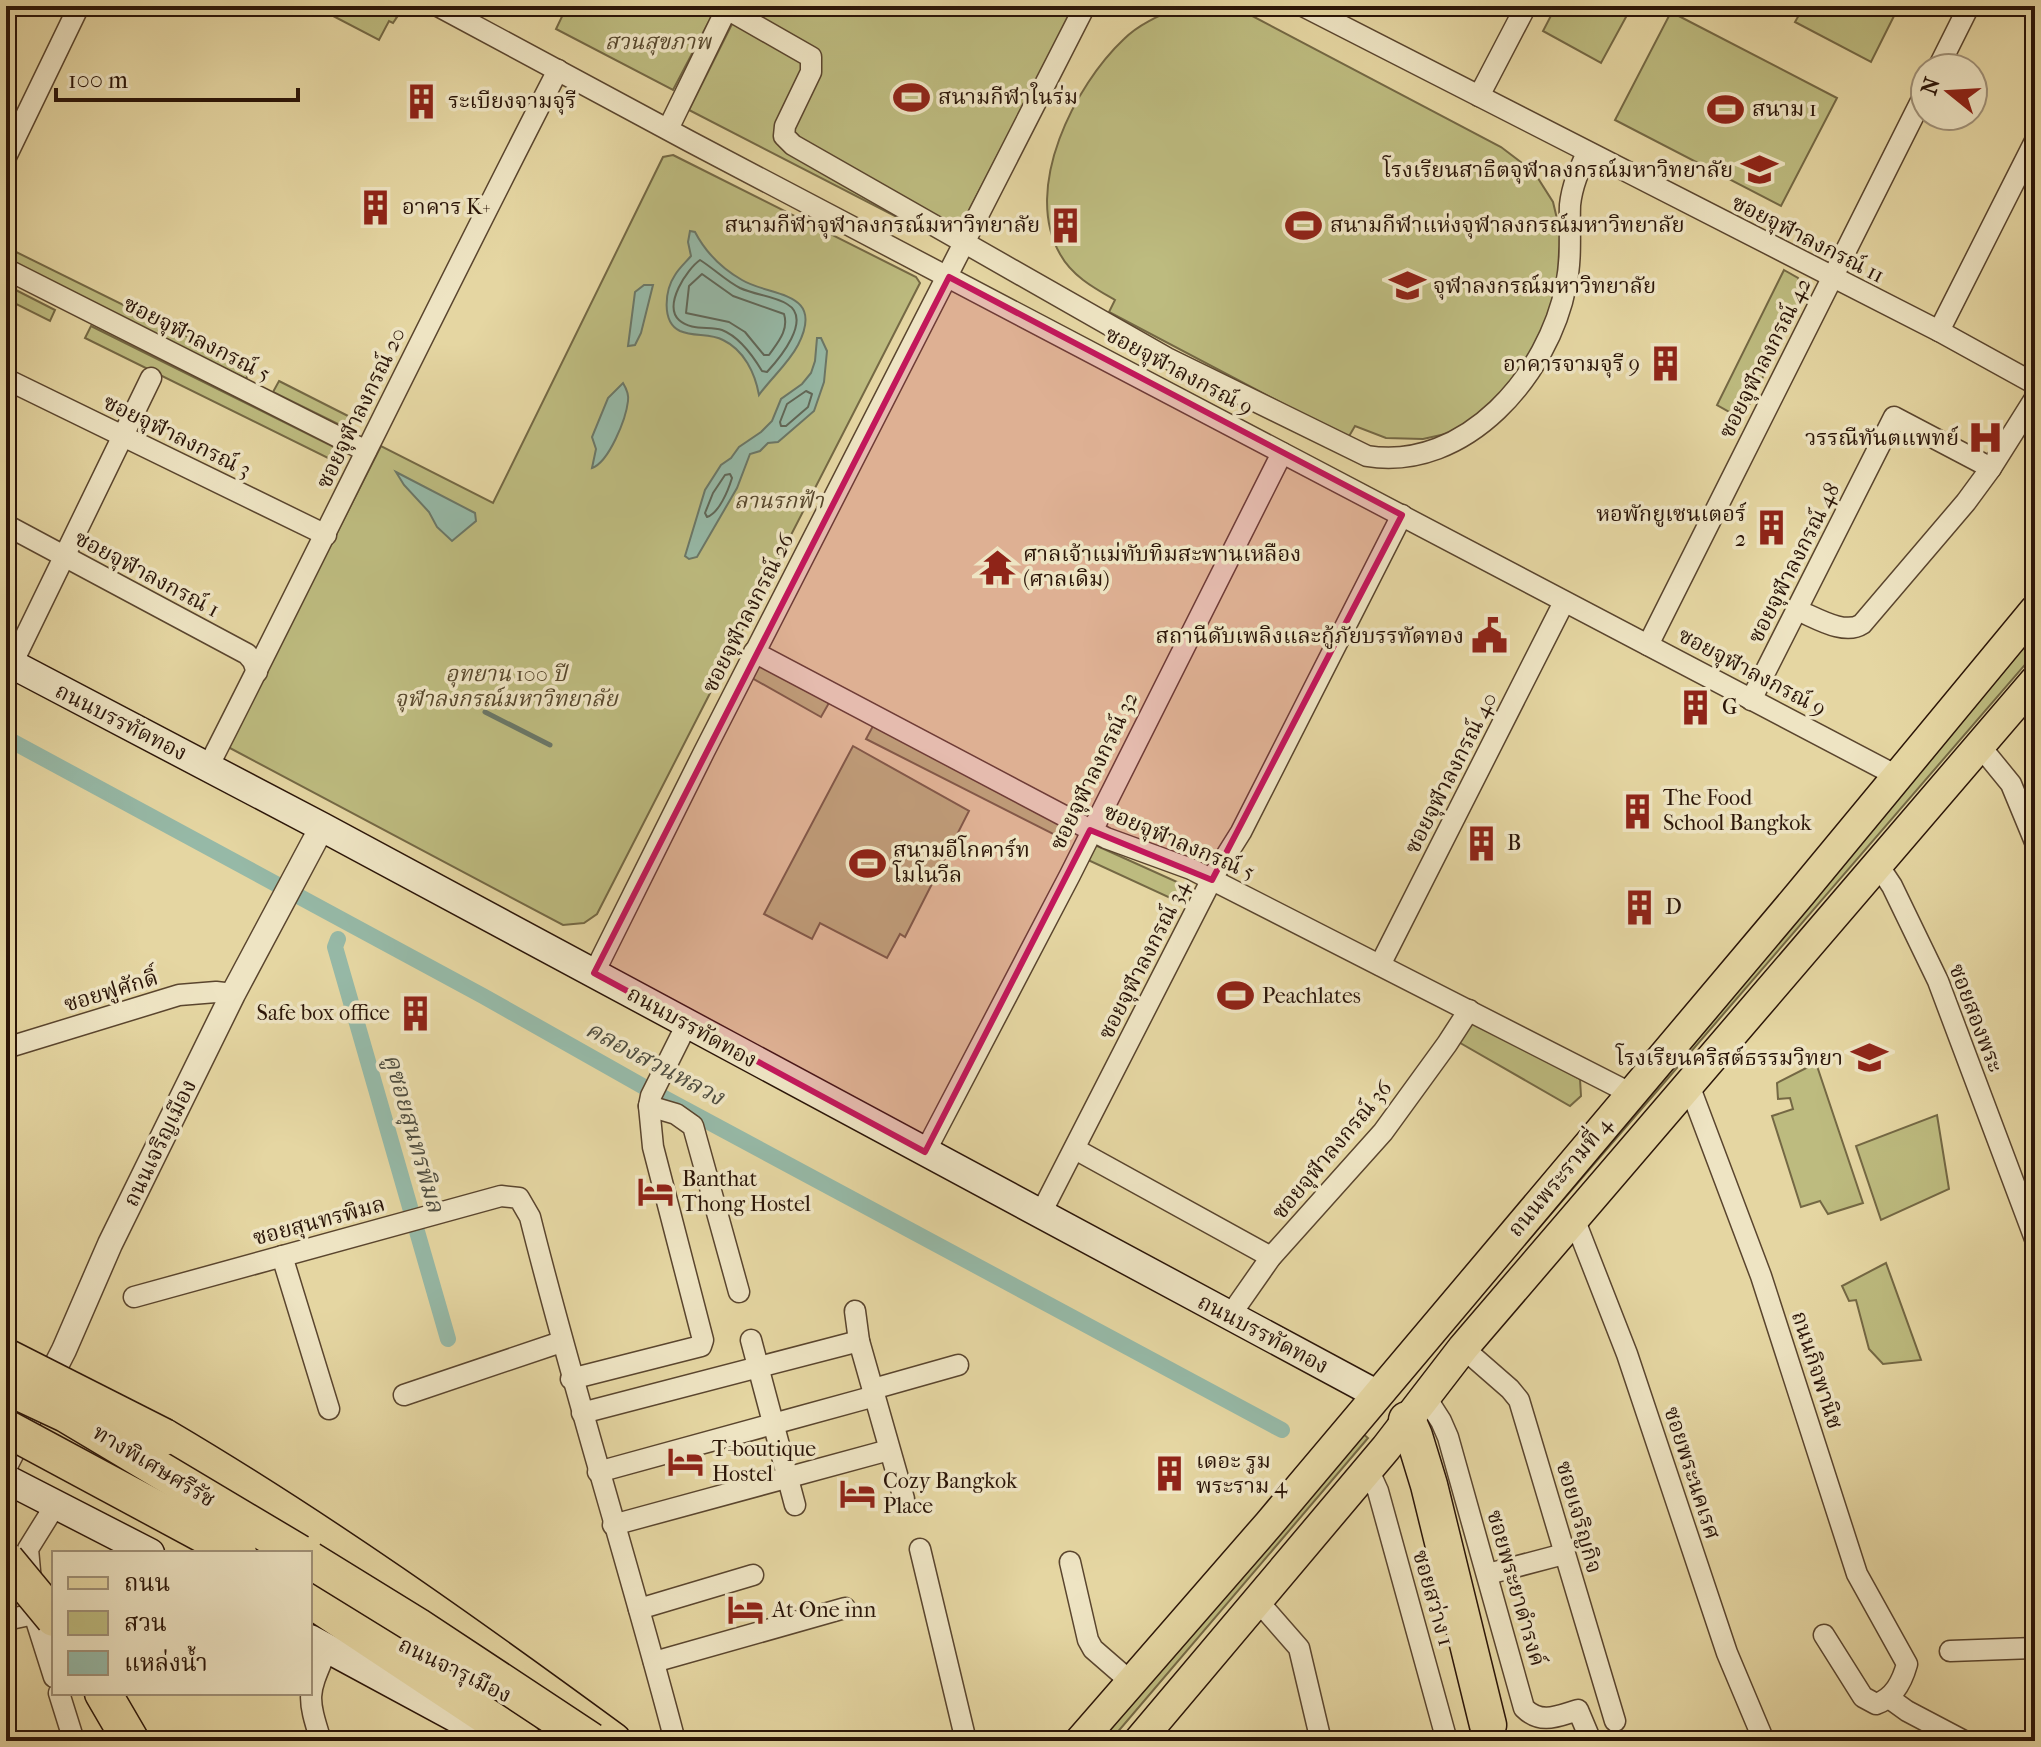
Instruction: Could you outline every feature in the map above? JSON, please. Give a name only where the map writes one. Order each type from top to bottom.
[{"type":"highway","points":[[6,1357],[164,1437],[255,1491],[351,1555],[613,1741]]},
{"type":"highway","name":"ทางพิเศษศรีรัช","points":[[6,1386],[66,1414],[296,1551]]},
{"type":"highway","points":[[1416,1408],[1414,1436],[1488,1725]]},
{"type":"highway","name":"ทางพิเศษศรีรัช","points":[[8,1448],[234,1551]]},
{"type":"highway","points":[[6,1560],[44,1616]]},
{"type":"highway","points":[[312,1561],[417,1626],[591,1741]]},
{"type":"highway","points":[[312,1600],[524,1741]]},
{"type":"highway","points":[[104,1695],[131,1741]]},
{"type":"main road","name":"ถนนพระรามที่ 4","points":[[1080,1741],[1378,1395],[2035,610]]},
{"type":"main road","name":"ถนนบรรทัดทอง","points":[[9,662],[1378,1395]]},
{"type":"main road","name":"ถนนพระรามที่ 4","points":[[1139,1741],[1368,1469],[1463,1348],[2035,681]]},
{"type":"main road","points":[[1378,1395],[1416,1408]]},
{"type":"main road","points":[[8,1448],[215,1551]]},
{"type":"main road","points":[[6,1479],[146,1551]]},
{"type":"main road","name":"ถนนจารุเมือง","points":[[312,1600],[600,1741]]},
{"type":"main road","name":"ถนนจารุเมือง","points":[[318,1644],[497,1741]]},
{"type":"street","points":[[6,157],[79,6]]},
{"type":"street","name":"ซอยจุฬาลงกรณ์ 9","points":[[438,6],[1897,776]]},
{"type":"street","name":"ซอยจุฬาลงกรณ์ 26","points":[[594,973],[754,652],[949,277],[1085,6]]},
{"type":"street","name":"ซอยจุฬาลงกรณ์ 11","points":[[1303,6],[1939,331],[2035,384]]},
{"type":"street","points":[[1479,96],[1526,6]]},
{"type":"street","points":[[1946,52],[1969,6]]},
{"type":"street","points":[[668,129],[727,7],[811,57],[811,72],[785,126],[787,141],[1167,358],[1367,456],[1400,459],[1468,435],[1526,379],[1542,353],[1564,298],[1571,254],[1573,189],[1587,153]]},
{"type":"street","name":"ซอยจุฬาลงกรณ์ 20","points":[[208,767],[558,70]]},
{"type":"street","name":"ซอยจุฬาลงกรณ์ 42","points":[[1648,645],[1909,125]]},
{"type":"street","points":[[1939,331],[2035,141]]},
{"type":"street","name":"ซอยจุฬาลงกรณ์ 5","points":[[6,269],[366,451]]},
{"type":"street","points":[[9,662],[151,378]]},
{"type":"street","name":"ซอยจุฬาลงกรณ์ 3","points":[[6,379],[326,535]]},
{"type":"street","points":[[1797,610],[1843,627],[1857,628],[1862,624],[1991,468],[2035,398]]},
{"type":"street","name":"ซอยจุฬาลงกรณ์ 48","points":[[1751,700],[1894,417],[1991,468]]},
{"type":"street","name":"ซอยจุฬาลงกรณ์ 32","points":[[925,1152],[1282,453]]},
{"type":"street","name":"ซอยจุฬาลงกรณ์ 34","points":[[1040,1215],[1212,880],[1241,832],[1402,515]]},
{"type":"street","name":"ซอยจุฬาลงกรณ์ 1","points":[[6,525],[247,654],[257,672]]},
{"type":"street","name":"ซอยจุฬาลงกรณ์ 40","points":[[1380,965],[1564,602]]},
{"type":"street","name":"ซอยจุฬาลงกรณ์ 5","points":[[754,652],[1090,830],[1128,848],[1191,869],[1630,1093]]},
{"type":"street","points":[[1980,746],[2011,784],[2035,842]]},
{"type":"street","name":"ถนนเจริญเมือง","points":[[8,1448],[56,1363],[110,1244],[233,994],[322,827]]},
{"type":"street","name":"ซอยสองพระ","points":[[1878,865],[1892,886],[1938,981],[2035,1239]]},
{"type":"street","name":"ซอยฟูศักดิ์","points":[[6,1048],[179,995],[233,994]]},
{"type":"street","name":"ซอยจุฬาลงกรณ์ 36","points":[[1229,1317],[1271,1257],[1383,1132],[1469,1010]]},
{"type":"street","points":[[571,1379],[701,1346],[703,1340],[653,1147],[653,1093],[687,1024]]},
{"type":"street","name":"ถนนกิจพานิช","points":[[1689,1085],[1761,1276],[1857,1574],[1907,1664],[1889,1698]]},
{"type":"street","points":[[653,1093],[693,1126],[739,1292]]},
{"type":"street","points":[[1075,1149],[1271,1257]]},
{"type":"street","name":"ซอยสุนทรพิมล","points":[[134,1297],[501,1196],[519,1198],[530,1217],[571,1379],[675,1741]]},
{"type":"street","name":"ซอยพระนคเรศ","points":[[1575,1221],[1627,1354],[1727,1653],[1764,1741]]},
{"type":"street","points":[[282,1256],[329,1409]]},
{"type":"street","points":[[855,1311],[859,1341],[904,1499]]},
{"type":"street","points":[[751,1340],[795,1505]]},
{"type":"street","points":[[582,1413],[859,1341]]},
{"type":"street","points":[[6,1342],[56,1363]]},
{"type":"street","points":[[404,1395],[561,1342]]},
{"type":"street","name":"ซอยเจริญกิจ","points":[[1463,1348],[1519,1400],[1615,1721]]},
{"type":"street","points":[[598,1472],[773,1424],[958,1365]]},
{"type":"street","name":"ซอยพระยาดำรงค์","points":[[1416,1408],[1448,1437],[1524,1708],[1531,1715],[1551,1719],[1578,1710],[1591,1741]]},
{"type":"street","points":[[613,1525],[889,1450]]},
{"type":"street","name":"ซอยสว่าง 1","points":[[1368,1469],[1378,1491],[1447,1741]]},
{"type":"street","points":[[52,1665],[28,1549],[56,1504]]},
{"type":"street","points":[[920,1549],[966,1741]]},
{"type":"street","points":[[1488,1574],[1564,1554]]},
{"type":"street","points":[[1070,1562],[1088,1640],[1093,1649],[1131,1682]]},
{"type":"street","points":[[639,1609],[753,1575]]},
{"type":"street","points":[[1257,1600],[1299,1648],[1321,1741]]},
{"type":"street","points":[[654,1662],[845,1608]]},
{"type":"street","points":[[6,1620],[44,1616]]},
{"type":"street","points":[[1824,1635],[1863,1697],[1876,1704],[1889,1698],[1964,1741]]},
{"type":"street","points":[[312,1685],[318,1644]]},
{"type":"street","points":[[1950,1651],[2035,1648]]},
{"type":"street","points":[[60,1695],[74,1741]]},
{"type":"street","points":[[310,1695],[310,1708],[321,1741]]},
{"type":"highlighted area","points":[[949,277],[1402,515],[1212,880],[1090,830],[925,1152],[594,973]]},
{"type":"green space","points":[[314,6],[377,6],[397,17],[393,23],[389,21],[379,40]]},
{"type":"green space","name":"สวนสุขภาพ","points":[[567,6],[717,6],[673,90],[556,29]]},
{"type":"green space","points":[[741,6],[1075,6],[951,245],[689,110]]},
{"type":"green space","name":"สนามกีฬาแห่งจุฬาลงกรณ์มหาวิทยาลัย","points":[[1182,6],[1222,6],[1241,10],[1501,147],[1534,172],[1553,202],[1558,223],[1561,243],[1559,279],[1537,347],[1498,401],[1450,433],[1423,439],[1386,438],[1355,426],[1348,438],[1109,312],[1115,300],[1084,281],[1065,262],[1050,228],[1047,199],[1059,139],[1072,110],[1106,59],[1130,33]]},
{"type":"green space","points":[[1556,6],[1632,6],[1601,63],[1543,31]]},
{"type":"green space","points":[[1804,6],[1899,6],[1871,62],[1795,22]]},
{"type":"green space","name":"สนาม 1","points":[[1671,12],[1837,98],[1781,206],[1615,120]]},
{"type":"green space","name":"อุทยาน 100 ปี จุฬาลงกรณ์มหาวิทยาลัย","points":[[673,155],[916,277],[920,283],[597,914],[584,923],[563,925],[228,747],[381,446],[493,503],[663,157]]},
{"type":"green space","points":[[6,247],[251,368],[246,379],[6,261]]},
{"type":"green space","points":[[1784,270],[1798,278],[1804,294],[1742,419],[1717,405]]},
{"type":"green space","points":[[6,285],[55,310],[50,321],[6,299]]},
{"type":"green space","points":[[91,326],[342,451],[336,462],[85,338]]},
{"type":"green space","points":[[279,381],[356,420],[350,430],[273,392]]},
{"type":"green space","points":[[2035,634],[2035,653],[1424,1361]]},
{"type":"green space","points":[[759,664],[829,703],[821,717],[752,678]]},
{"type":"green space","points":[[873,726],[1071,827],[1065,840],[866,739]]},
{"type":"green space","name":"สนามอีโกคาร์ท โมโนวีล","points":[[853,746],[969,811],[905,937],[900,934],[887,958],[820,923],[812,939],[764,914]]},
{"type":"green space","points":[[1095,845],[1186,886],[1179,902],[1088,860]]},
{"type":"green space","points":[[1468,1018],[1580,1079],[1581,1096],[1570,1106],[1455,1040]]},
{"type":"green space","points":[[1816,1063],[1863,1203],[1828,1214],[1820,1201],[1801,1207],[1772,1116],[1793,1109],[1790,1098],[1778,1099],[1777,1083]]},
{"type":"green space","points":[[1937,1115],[1949,1189],[1881,1220],[1856,1146]]},
{"type":"green space","points":[[1886,1263],[1921,1360],[1883,1364],[1869,1349],[1856,1300],[1849,1301],[1842,1286]]},
{"type":"green space","points":[[1362,1433],[1368,1438],[1110,1741],[1098,1741]]},
{"type":"water","points":[[690,231],[695,232],[709,253],[727,270],[742,280],[791,298],[805,314],[805,327],[798,345],[759,395],[743,356],[730,344],[718,338],[680,331],[670,321],[667,313],[669,289],[677,272],[691,256],[688,242]]},
{"type":"water","points":[[644,285],[653,285],[641,333],[635,345],[628,346],[635,292]]},
{"type":"water","points":[[817,338],[821,338],[827,351],[824,382],[814,411],[778,442],[768,443],[760,451],[750,454],[737,488],[697,557],[689,559],[685,556],[705,490],[721,465],[772,421],[781,399],[802,384],[811,373]]},
{"type":"water","points":[[623,383],[628,399],[620,429],[605,458],[592,468],[596,449],[592,437],[608,398]]},
{"type":"water","points":[[396,472],[475,513],[476,521],[452,541],[437,527],[429,512]]},
{"type":"waterway","points":[[485,712],[550,745]]},
{"type":"waterway","name":"คลองสวนหลวง","points":[[6,738],[483,996],[653,1092],[1282,1430]]},
{"type":"waterway","name":"คูซอยสุนทรพิมล","points":[[338,939],[335,947],[448,1339]]},
{"type":"place","name":"สนามกีฬาในร่ม","points":[[912,97]]},
{"type":"place","name":"ระเบียงจามจุรี","points":[[422,101]]},
{"type":"place","name":"สนาม 1","points":[[1726,109]]},
{"type":"place","name":"โรงเรียนสาธิตจุฬาลงกรณ์มหาวิทยาลัย","points":[[1759,170]]},
{"type":"place","name":"อาคาร K+","points":[[376,207]]},
{"type":"place","name":"สนามกีฬาจุฬาลงกรณ์มหาวิทยาลัย","points":[[1066,225]]},
{"type":"place","name":"สนามกีฬาแห่งจุฬาลงกรณ์มหาวิทยาลัย","points":[[1304,225]]},
{"type":"place","name":"จุฬาลงกรณ์มหาวิทยาลัย","points":[[1407,286]]},
{"type":"place","name":"อาคารจามจุรี 9","points":[[1666,364]]},
{"type":"place","name":"วรรณีทันตแพทย์","points":[[1985,438]]},
{"type":"place","name":"หอพักยูเซนเตอร์ 2","points":[[1772,527]]},
{"type":"place","name":"ศาลเจ้าแม่ทับทิมสะพานเหลือง (ศาลเดิม)","points":[[997,567]]},
{"type":"place","name":"สถานีดับเพลิงและกู้ภัยบรรทัดทอง","points":[[1490,636]]},
{"type":"place","name":"G","points":[[1696,707]]},
{"type":"place","name":"The Food School Bangkok","points":[[1637,811]]},
{"type":"place","name":"B","points":[[1481,843]]},
{"type":"place","name":"สนามอีโกคาร์ท โมโนวีล","points":[[867,863]]},
{"type":"place","name":"D","points":[[1639,907]]},
{"type":"place","name":"Peachlates","points":[[1236,996]]},
{"type":"place","name":"Safe box office","points":[[416,1013]]},
{"type":"place","name":"โรงเรียนคริสต์ธรรมวิทยา","points":[[1869,1058]]},
{"type":"place","name":"Banthat Thong Hostel","points":[[656,1192]]},
{"type":"place","name":"T-boutique Hostel","points":[[686,1462]]},
{"type":"place","name":"เดอะ รูม พระราม 4","points":[[1170,1474]]},
{"type":"place","name":"Cozy Bangkok Place","points":[[857,1494]]},
{"type":"place","name":"At One inn","points":[[746,1610]]},
{"type":"park label","name":"ลานรกฟ้า","points":[[779,501]]}]
